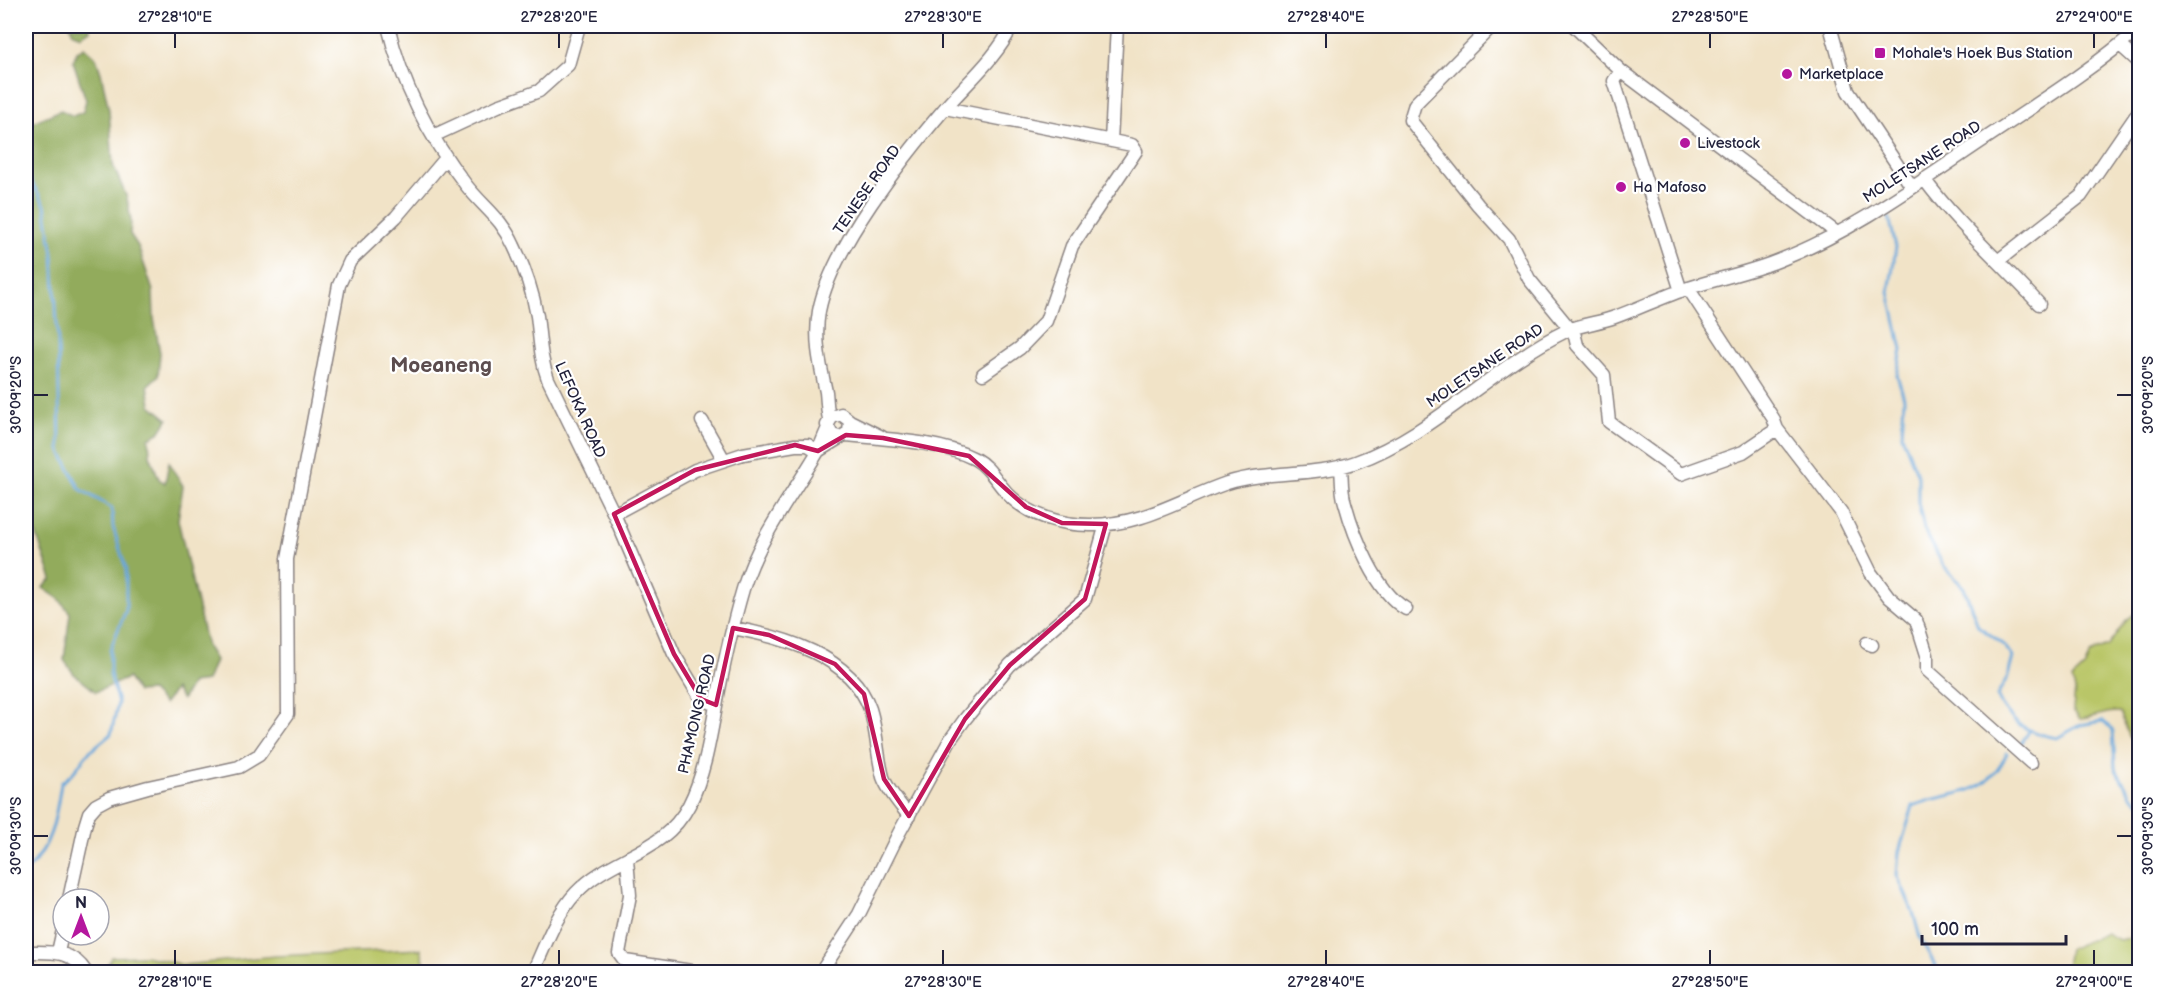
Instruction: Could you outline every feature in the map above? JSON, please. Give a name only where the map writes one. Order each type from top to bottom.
[{"type":"street","name":"LEFOKA ROAD","points":[[388,26],[394,52],[415,104],[433,136],[446,158],[469,188],[495,214],[514,245],[537,315],[541,360],[548,379],[614,514],[652,606],[684,673],[702,699],[716,705]]},
{"type":"street","points":[[433,136],[498,106],[539,91],[568,65],[579,26]]},
{"type":"street","name":"TENESE ROAD","points":[[837,421],[827,399],[818,363],[816,336],[819,310],[838,261],[866,216],[945,108],[977,75],[1012,26]]},
{"type":"street","points":[[1111,141],[1117,26]]},
{"type":"street","points":[[1492,26],[1415,104],[1410,120],[1478,206],[1509,238],[1529,279],[1571,329],[1577,345],[1604,375],[1609,422],[1682,474],[1743,452],[1777,429]]},
{"type":"street","points":[[1574,26],[1588,31],[1621,71],[1837,233]]},
{"type":"street","points":[[1830,26],[1848,91],[1912,187]]},
{"type":"street","name":"MOLETSANE ROAD","points":[[843,436],[883,438],[931,446],[976,459],[990,471],[1011,497],[1041,515],[1062,522],[1106,524],[1134,521],[1191,496],[1237,480],[1341,466],[1389,447],[1534,348],[1571,329],[1613,318],[1684,289],[1781,260],[1837,233],[2076,80],[2139,28]]},
{"type":"street","points":[[2120,45],[2139,63]]},
{"type":"street","points":[[1621,71],[1614,81],[1684,289],[1773,418],[1777,429],[1832,499],[1858,543],[1871,573],[1889,597],[1916,620],[1927,655],[1927,670],[2031,763]]},
{"type":"street","points":[[945,108],[1132,145],[1136,151],[1072,246],[1046,321],[1020,348],[983,374]]},
{"type":"street","points":[[1999,260],[2081,196],[2139,110]]},
{"type":"street","points":[[72,887],[85,826],[89,813],[96,805],[109,798],[148,787],[239,767],[259,755],[288,714],[287,559],[339,285],[350,261],[396,217],[446,158]]},
{"type":"street","points":[[1924,179],[1950,213],[1999,260],[2039,304]]},
{"type":"street","points":[[702,421],[724,460]]},
{"type":"street","points":[[837,421],[850,429],[843,436],[832,435],[837,421]]},
{"type":"street","name":"MOLETSANE ROAD","points":[[837,421],[883,438]]},
{"type":"street","name":"PHAMONG ROAD","points":[[533,972],[567,904],[576,892],[588,882],[647,850],[680,819],[689,804],[707,749],[733,628],[753,561],[771,526],[837,421]]},
{"type":"street","name":"PHAMONG ROAD","points":[[818,451],[843,436]]},
{"type":"street","points":[[614,514],[695,470],[724,460],[795,445],[808,445],[818,451]]},
{"type":"street","points":[[1341,466],[1344,501],[1364,555],[1393,602],[1406,609]]},
{"type":"street","points":[[821,972],[864,905],[950,740],[1010,665],[1085,599],[1106,524]]},
{"type":"street","points":[[733,628],[769,635],[794,644],[835,664],[852,681],[864,694],[870,710],[884,779],[909,816]]},
{"type":"street","points":[[627,859],[630,895],[619,953],[625,961],[698,972]]},
{"type":"street","points":[[58,952],[59,947]]},
{"type":"street","points":[[26,952],[58,952],[72,957],[86,972]]},
{"type":"highlighted area","points":[[846,435],[883,438],[969,456],[1026,507],[1062,523],[1106,524],[1085,599],[1010,665],[965,719],[909,816],[884,779],[864,694],[835,664],[769,635],[733,628],[716,705],[701,699],[674,654],[614,514],[695,470],[795,445],[818,451]]},
{"type":"green space","points":[[70,26],[89,26],[90,30],[81,36],[73,33]]},
{"type":"green space","points":[[84,47],[96,58],[101,73],[109,110],[113,165],[127,198],[131,221],[130,234],[138,246],[153,291],[154,319],[160,353],[158,376],[148,385],[151,405],[168,419],[159,433],[149,438],[150,455],[159,479],[165,483],[169,462],[183,486],[178,520],[207,647],[215,660],[207,681],[192,683],[182,700],[175,689],[164,704],[151,691],[137,692],[128,678],[96,692],[74,674],[64,660],[70,613],[59,599],[43,588],[52,579],[32,522],[31,482],[34,466],[26,417],[26,125],[61,110],[73,116],[83,112],[86,100],[73,61],[77,52]]},
{"type":"green space","points":[[2139,610],[2140,738],[2130,738],[2120,712],[2080,719],[2073,710],[2075,690],[2072,679],[2085,667],[2089,656],[2108,646],[2127,619]]},
{"type":"green space","points":[[2139,930],[2139,972],[2065,972],[2069,949],[2106,933],[2119,940],[2133,937]]},
{"type":"green space","points":[[421,949],[427,972],[105,972],[111,957],[145,956],[184,965],[276,956]]},
{"type":"waterway","points":[[26,173],[45,205],[53,254],[58,343],[60,450],[80,489],[112,508],[113,527],[126,569],[126,610],[110,650],[110,674],[118,703],[111,734],[89,752],[72,774],[61,783],[55,819],[47,842],[35,862],[26,871]]},
{"type":"waterway","points":[[1889,217],[1896,247],[1889,292],[1902,350],[1897,375],[1904,398],[1902,435],[1918,476],[1918,502],[1924,529],[1943,565],[1964,588],[1978,626],[2003,644],[2013,657],[2008,676],[1997,696],[2007,713],[2028,730],[2057,738],[2080,725],[2103,721],[2113,730],[2115,768],[2131,795],[2140,803]]},
{"type":"waterway","points":[[2020,745],[2030,730]]},
{"type":"waterway","points":[[1939,972],[1920,938],[1913,912],[1897,875],[1899,852],[1913,806],[1978,786],[1989,779],[1999,768],[2007,753]]},
{"type":"place","name":"Mohale's Hoek Bus Station","points":[[1880,53]]},
{"type":"place","name":"Marketplace","points":[[1787,74]]},
{"type":"place","name":"Livestock","points":[[1685,143]]},
{"type":"place","name":"Ha Mafoso","points":[[1621,187]]},
{"type":"district","name":"Moeaneng","points":[[441,365]]}]
